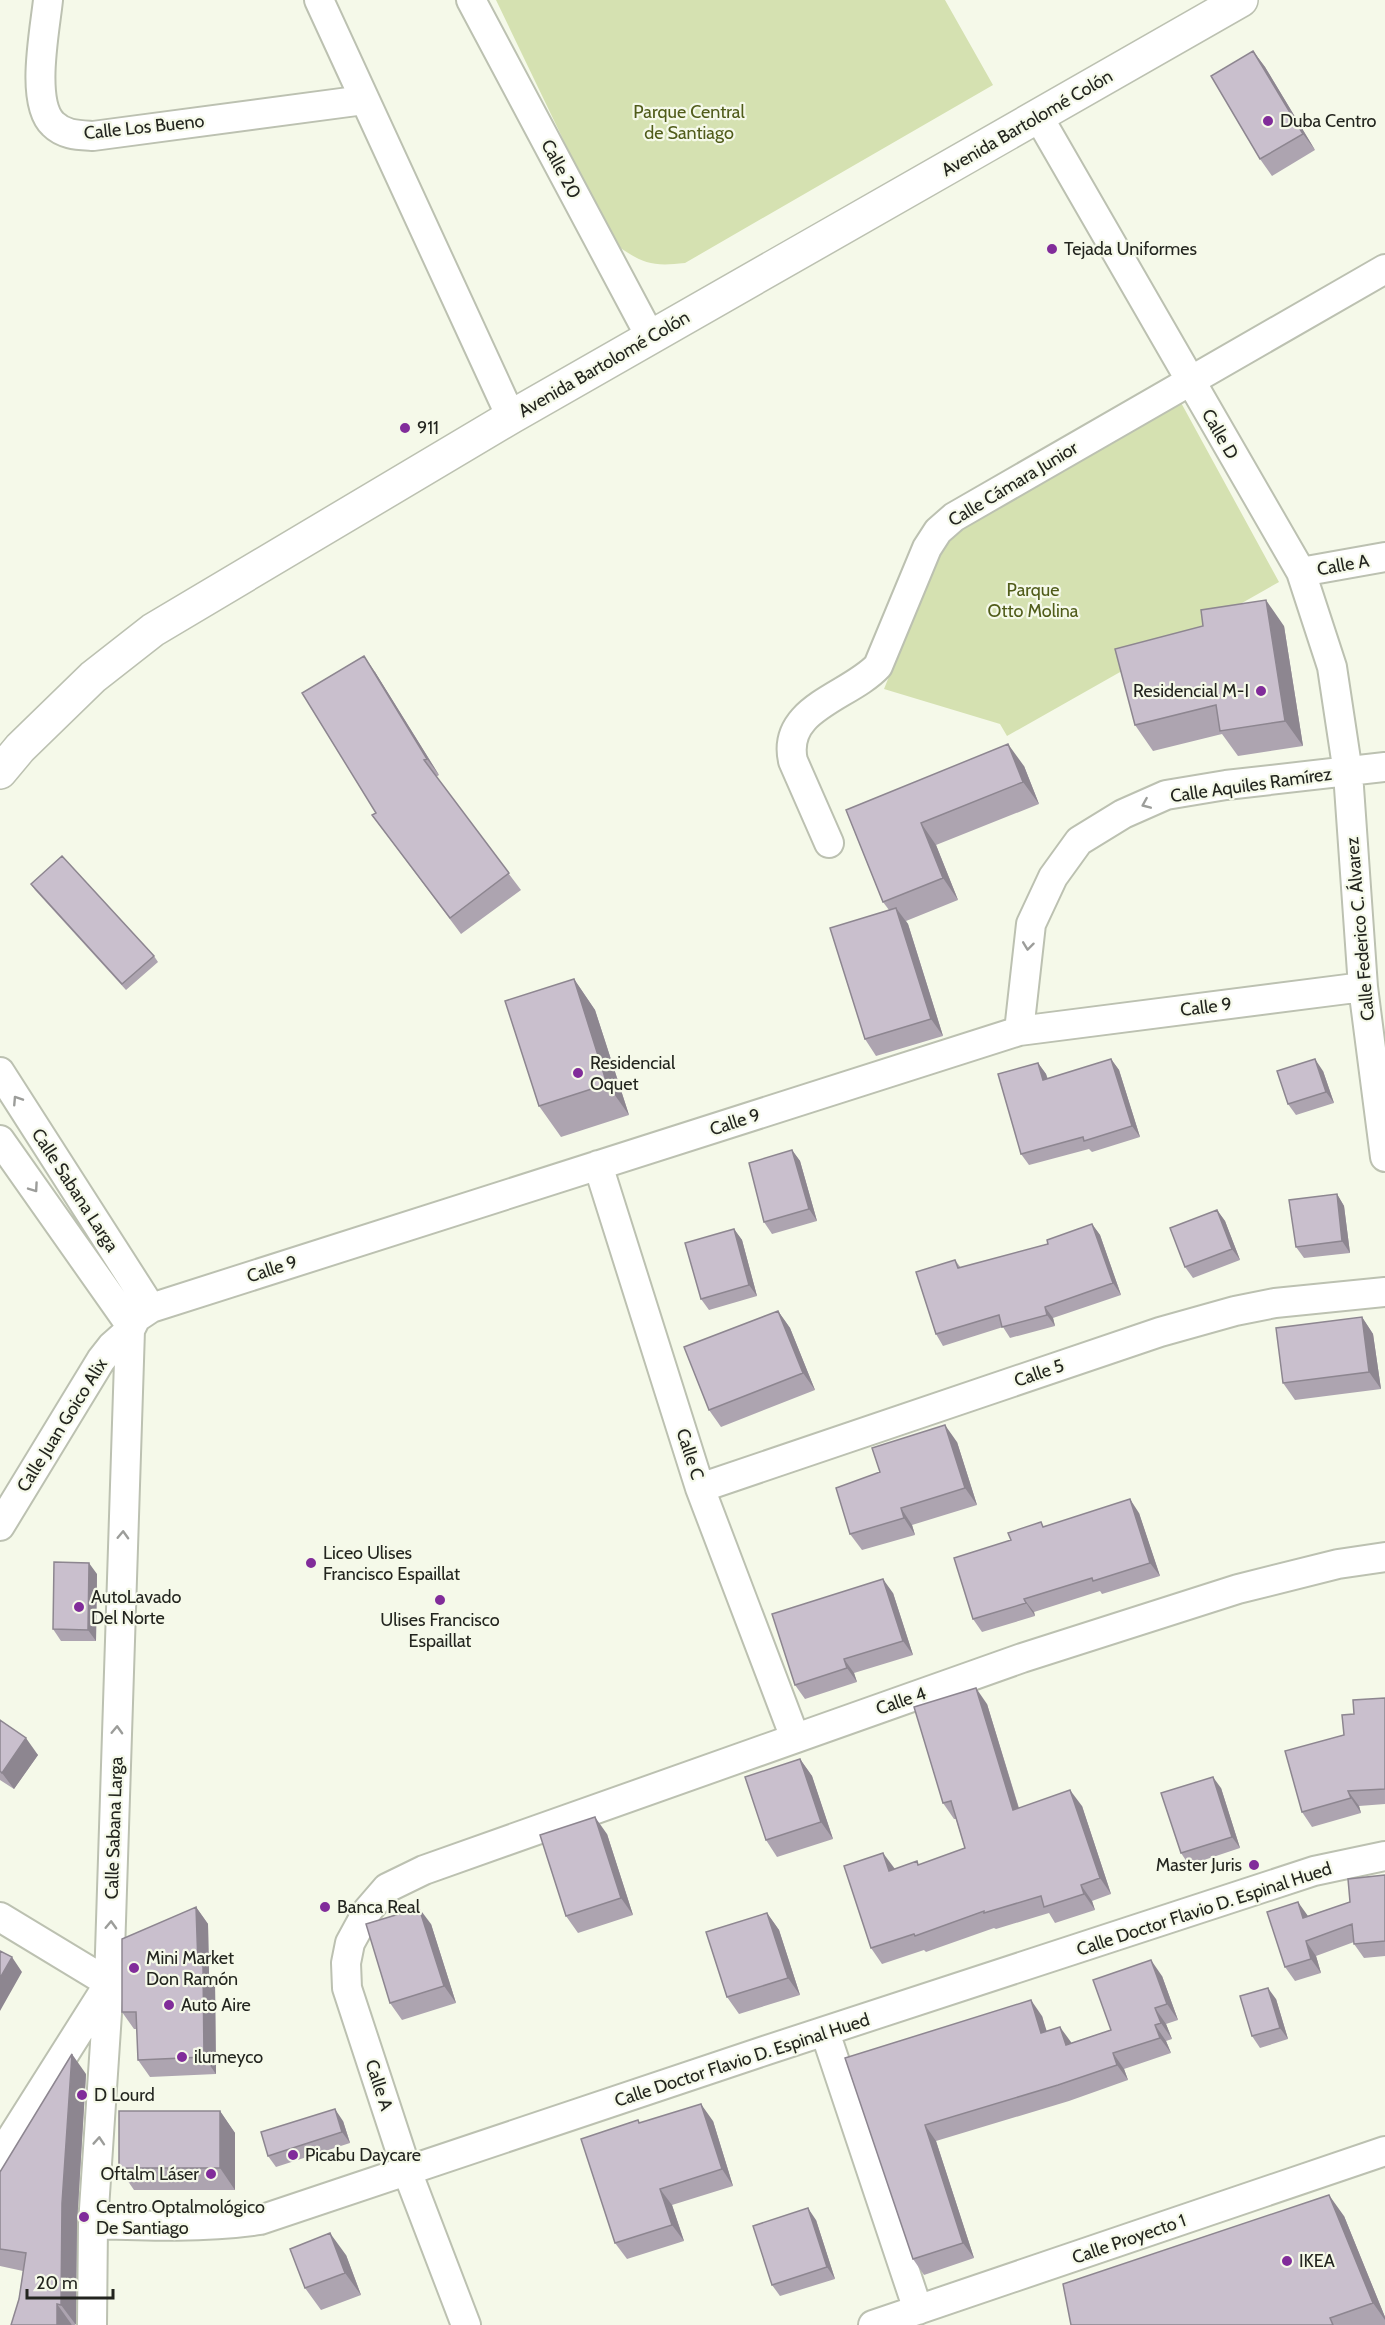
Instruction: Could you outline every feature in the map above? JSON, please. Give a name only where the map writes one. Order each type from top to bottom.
[{"type":"main road","name":"Avenida Bartolomé Colón","points":[[0,772],[20,748],[93,677],[153,630],[511,417],[1241,0]]},
{"type":"street","name":"Calle Los Bueno","points":[[48,0],[40,83],[42,106],[52,124],[68,134],[93,136],[364,100]]},
{"type":"street","points":[[319,0],[511,417]]},
{"type":"street","name":"Calle 20","points":[[471,0],[651,338]]},
{"type":"street","name":"Calle D","points":[[1038,116],[1301,572],[1332,667],[1348,773]]},
{"type":"street","name":"Calle Cámara Junior","points":[[829,843],[793,761],[790,749],[792,736],[806,714],[867,678],[878,666],[927,548],[938,531],[954,517],[1385,269]]},
{"type":"street","name":"Calle A","points":[[1301,572],[1385,557]]},
{"type":"street","name":"Calle Aquiles Ramírez","points":[[1019,1031],[1031,924],[1053,877],[1079,841],[1123,814],[1166,795],[1226,785],[1385,767]]},
{"type":"street","name":"Calle Federico C. Álvarez","points":[[1348,773],[1364,987],[1385,1157]]},
{"type":"street","name":"Calle 9","points":[[137,1322],[598,1165],[1019,1031],[1364,987]]},
{"type":"street","name":"Calle Sabana Larga","points":[[0,1072],[137,1322],[109,1983],[93,2224],[92,2325]]},
{"type":"street","name":"Calle Sabana Larga","points":[[0,1140],[137,1322]]},
{"type":"street","name":"Calle C","points":[[598,1165],[700,1488],[795,1738]]},
{"type":"street","name":"Calle 5","points":[[700,1488],[1160,1332],[1235,1311],[1275,1303],[1385,1292]]},
{"type":"street","name":"Calle Juan Goico Alix","points":[[0,1526],[101,1360],[137,1322]]},
{"type":"street","name":"Calle 4","points":[[424,1870],[1022,1658],[1238,1588],[1338,1564],[1385,1557]]},
{"type":"street","name":"Calle Doctor Flavio D. Espinal Hued","points":[[93,2224],[229,2225],[260,2220],[1314,1871],[1385,1856]]},
{"type":"street","name":"Calle A","points":[[424,1870],[395,1883],[376,1899],[350,1943],[346,1963],[347,1988],[407,2171],[466,2325]]},
{"type":"street","points":[[0,1917],[109,1983],[0,2156]]},
{"type":"street","points":[[825,2032],[898,2319]]},
{"type":"street","name":"Calle Proyecto 1","points":[[898,2319],[1385,2151]]},
{"type":"green space","name":"Parque Central de Santiago","points":[[496,0],[945,0],[993,85],[685,263],[654,264],[639,259],[613,243]]},
{"type":"green space","name":"Parque Otto Molina","points":[[1179,399],[1279,582],[1007,736],[1000,724],[884,689],[944,539]]},
{"type":"building","name":"Duba Centro","points":[[1253,51],[1303,134],[1260,159],[1211,76]]},
{"type":"building","points":[[1266,600],[1285,721],[1220,731],[1216,705],[1135,725],[1115,649],[1203,626],[1201,610]]},
{"type":"building","points":[[364,656],[427,759],[424,760],[509,873],[450,918],[372,815],[376,813],[302,693]]},
{"type":"building","points":[[1008,744],[1023,782],[921,823],[943,878],[883,902],[846,810]]},
{"type":"building","points":[[62,856],[154,956],[122,984],[31,884]]},
{"type":"building","points":[[896,908],[931,1019],[865,1039],[830,928]]},
{"type":"building","points":[[574,979],[607,1084],[539,1106],[505,1001]]},
{"type":"building","points":[[1111,1059],[1132,1126],[1084,1141],[1083,1137],[1021,1154],[998,1074],[1038,1063],[1043,1080]]},
{"type":"building","points":[[1315,1059],[1326,1092],[1288,1104],[1277,1071]]},
{"type":"building","points":[[792,1150],[809,1209],[764,1222],[749,1163]]},
{"type":"building","points":[[1337,1194],[1342,1241],[1296,1247],[1289,1200]]},
{"type":"building","points":[[1217,1210],[1232,1249],[1185,1267],[1170,1228]]},
{"type":"building","points":[[1092,1224],[1113,1283],[1045,1307],[1047,1315],[1002,1327],[999,1315],[936,1334],[916,1272],[955,1260],[958,1268],[1048,1244],[1047,1240]]},
{"type":"building","points":[[734,1229],[749,1285],[701,1299],[685,1243]]},
{"type":"building","points":[[778,1311],[803,1373],[709,1410],[684,1347]]},
{"type":"building","points":[[1362,1317],[1369,1372],[1283,1383],[1276,1328]]},
{"type":"building","points":[[945,1425],[965,1488],[901,1508],[904,1518],[850,1534],[836,1488],[880,1472],[872,1448]]},
{"type":"building","points":[[1130,1499],[1150,1563],[1024,1599],[1026,1603],[973,1619],[954,1558],[1011,1540],[1008,1533],[1041,1522],[1043,1527]]},
{"type":"building","name":"AutoLavado Del Norte","points":[[54,1562],[89,1563],[88,1630],[53,1629]]},
{"type":"building","points":[[883,1579],[903,1641],[844,1659],[847,1668],[795,1685],[772,1614]]},
{"type":"building","points":[[976,1688],[1013,1810],[1070,1790],[1100,1878],[1081,1885],[1084,1894],[1044,1907],[1041,1896],[984,1913],[984,1911],[915,1936],[914,1934],[871,1948],[844,1866],[883,1853],[889,1871],[917,1861],[918,1865],[965,1848],[951,1801],[943,1803],[914,1707]]},
{"type":"building","points":[[1385,1698],[1385,1789],[1348,1791],[1351,1798],[1302,1812],[1285,1751],[1344,1735],[1342,1715],[1354,1714],[1353,1700]]},
{"type":"building","points":[[0,1720],[26,1738],[2,1773],[0,1771]]},
{"type":"building","points":[[800,1759],[821,1822],[766,1840],[745,1777]]},
{"type":"building","points":[[1213,1777],[1232,1837],[1181,1853],[1161,1793]]},
{"type":"building","points":[[595,1817],[621,1898],[566,1916],[540,1835]]},
{"type":"building","points":[[1385,1875],[1385,1941],[1354,1944],[1352,1924],[1306,1941],[1311,1959],[1285,1967],[1267,1912],[1298,1902],[1303,1918],[1350,1902],[1348,1879]]},
{"type":"building","points":[[196,1907],[198,1965],[203,1965],[204,2057],[138,2060],[136,2012],[122,2012],[122,1939]]},
{"type":"building","points":[[419,1908],[444,1986],[390,2003],[366,1924]]},
{"type":"building","points":[[767,1913],[788,1978],[727,1997],[706,1932]]},
{"type":"building","points":[[0,1951],[12,1957],[0,1978]]},
{"type":"building","points":[[1151,1960],[1167,2004],[1155,2008],[1161,2023],[1155,2025],[1160,2038],[1113,2053],[1117,2065],[925,2125],[963,2243],[913,2259],[845,2058],[1031,2000],[1041,2033],[1060,2027],[1066,2045],[1111,2030],[1093,1980]]},
{"type":"building","points":[[1268,1988],[1280,2028],[1252,2036],[1240,1996]]},
{"type":"building","points":[[72,2054],[62,2203],[61,2305],[57,2304],[57,2325],[11,2325],[19,2299],[26,2253],[0,2249],[0,2172]]},
{"type":"building","points":[[701,2104],[722,2169],[660,2189],[672,2225],[615,2243],[581,2139],[638,2120],[639,2123]]},
{"type":"building","points":[[335,2109],[342,2132],[268,2156],[261,2132]]},
{"type":"building","points":[[119,2111],[220,2111],[220,2168],[119,2168]]},
{"type":"building","name":"IKEA","points":[[1329,2195],[1373,2303],[1330,2318],[1333,2325],[1071,2325],[1063,2284]]},
{"type":"building","points":[[808,2208],[827,2267],[772,2285],[753,2226]]},
{"type":"building","points":[[330,2233],[345,2273],[305,2288],[290,2249]]},
{"type":"place","name":"Duba Centro","points":[[1268,121]]},
{"type":"place","name":"Tejada Uniformes","points":[[1052,249]]},
{"type":"place","name":"911","points":[[405,428]]},
{"type":"place","name":"Residencial M-I","points":[[1261,691]]},
{"type":"place","name":"Residencial Oquet","points":[[578,1073]]},
{"type":"place","name":"Liceo Ulises Francisco Espaillat","points":[[311,1563]]},
{"type":"place","name":"Ulises Francisco Espaillat","points":[[440,1600]]},
{"type":"place","name":"AutoLavado Del Norte","points":[[79,1607]]},
{"type":"place","name":"Master Juris","points":[[1254,1865]]},
{"type":"place","name":"Banca Real","points":[[325,1907]]},
{"type":"place","name":"Mini Market Don Ramón","points":[[134,1968]]},
{"type":"place","name":"Auto Aire","points":[[169,2005]]},
{"type":"place","name":"ilumeyco","points":[[182,2057]]},
{"type":"place","name":"D Lourd","points":[[82,2095]]},
{"type":"place","name":"Picabu Daycare","points":[[293,2155]]},
{"type":"place","name":"Oftalm Láser","points":[[211,2174]]},
{"type":"place","name":"Centro Optalmológico De Santiago","points":[[84,2217]]},
{"type":"place","name":"IKEA","points":[[1287,2261]]}]
